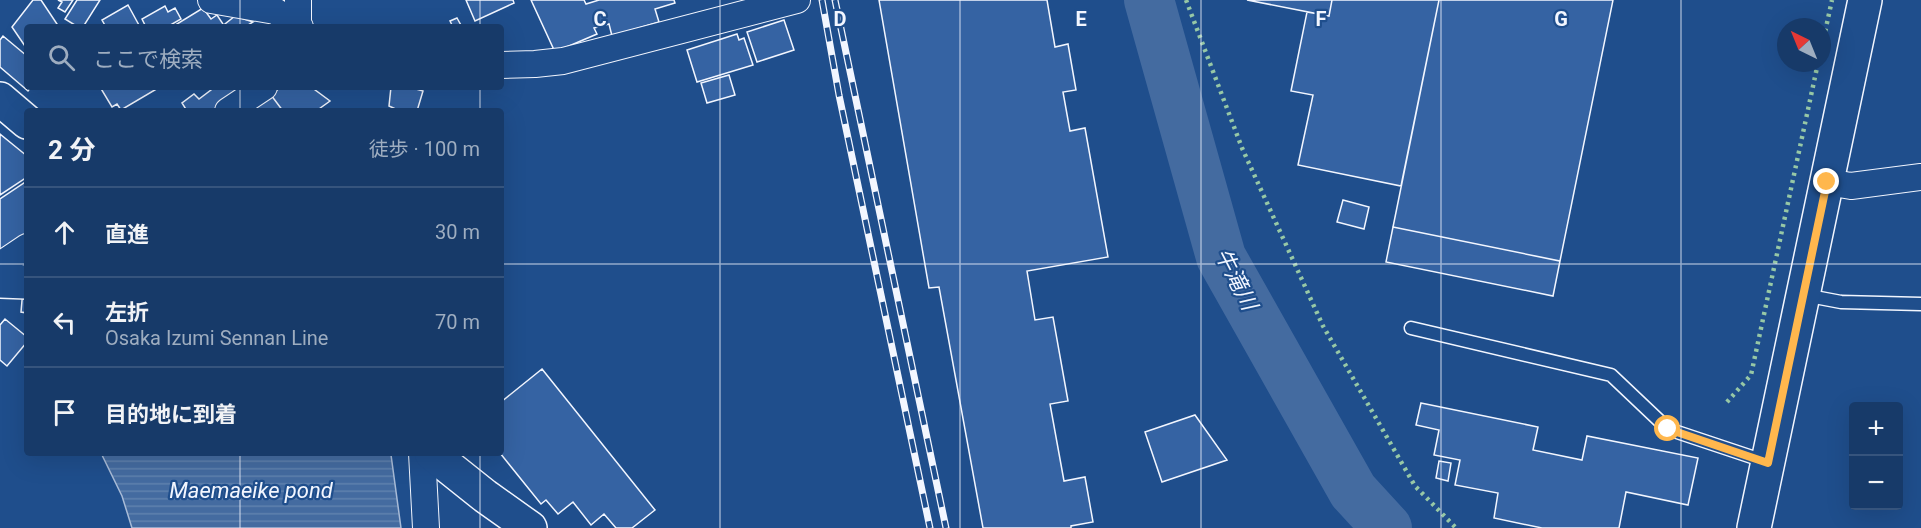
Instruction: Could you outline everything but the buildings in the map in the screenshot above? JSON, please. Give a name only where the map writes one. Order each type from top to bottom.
[{"type":"main road","points":[[1754,528],[1865,0]]},
{"type":"main road","points":[[0,99],[24,119]]},
{"type":"main road","points":[[0,281],[24,282]]},
{"type":"main road","points":[[435,456],[530,528]]},
{"type":"street","points":[[211,0],[275,11],[298,20]]},
{"type":"street","points":[[504,64],[563,62],[797,0]]},
{"type":"street","points":[[232,108],[260,90]]},
{"type":"street","points":[[1827,182],[1851,186],[1921,177]]},
{"type":"street","points":[[0,265],[24,249]]},
{"type":"street","points":[[422,456],[426,528]]},
{"type":"lane","points":[[1803,295],[1841,303],[1921,304]]},
{"type":"lane","points":[[1411,328],[1611,375],[1668,429],[1768,463]]},
{"type":"water","name":"Maemaeike pond","points":[[102,456],[391,456],[401,528],[132,528],[122,496]]},
{"type":"waterway","name":"牛滝川","points":[[1149,0],[1221,257],[1353,491],[1387,528]]},
{"type":"railway","points":[[822,0],[839,95],[930,528]]},
{"type":"railway","points":[[835,0],[946,528]]},
{"type":"hedge","points":[[1186,0],[1242,148],[1323,326],[1415,486],[1456,528]]},
{"type":"hedge","points":[[1828,18],[1832,0]]},
{"type":"hedge","points":[[1727,402],[1751,375],[1816,72]]},
{"type":"route","points":[[1668,429],[1768,463],[1827,182]]}]
